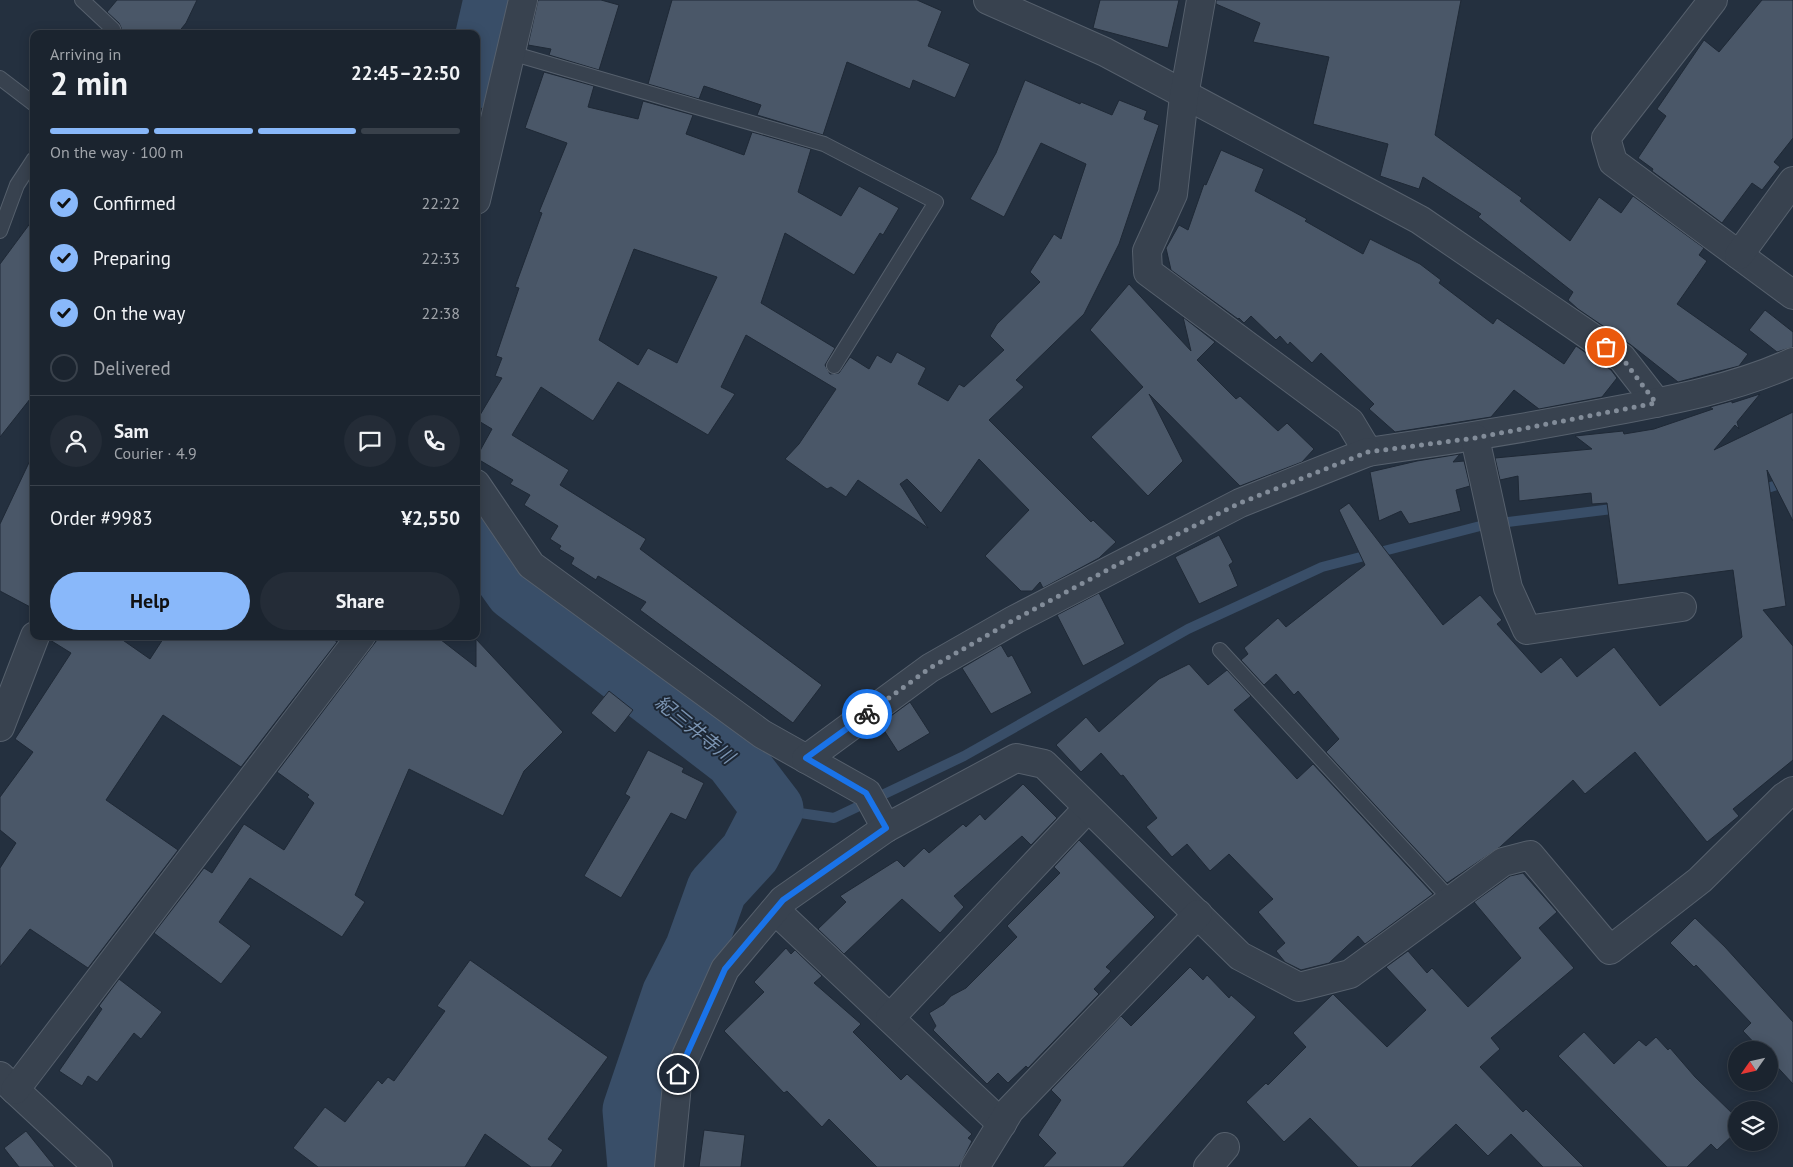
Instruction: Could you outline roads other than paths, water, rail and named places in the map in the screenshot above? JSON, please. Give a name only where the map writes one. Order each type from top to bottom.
[{"type":"street","points":[[480,183],[523,0]]},
{"type":"street","points":[[988,0],[1105,52],[1184,96],[1420,220],[1622,358],[1656,403]]},
{"type":"street","points":[[1201,0],[1184,96],[1173,194],[1147,251],[1148,272],[1350,422],[1368,452]]},
{"type":"street","points":[[1712,0],[1606,138],[1613,162],[1793,295]]},
{"type":"street","points":[[1739,255],[1793,181]]},
{"type":"street","points":[[806,758],[930,668],[1014,620],[1240,503],[1368,452],[1475,438],[1656,403],[1768,373],[1793,362]]},
{"type":"street","points":[[1475,438],[1508,588],[1527,630],[1682,607]]},
{"type":"street","points":[[480,490],[531,565],[762,734],[866,793],[884,824]]},
{"type":"street","points":[[0,726],[33,640]]},
{"type":"street","points":[[98,1167],[8,1083],[358,640]]},
{"type":"street","points":[[669,1167],[678,1074],[725,969],[783,900],[884,824],[1016,758],[1044,764],[1240,956],[1299,987],[1350,974],[1503,862],[1530,855],[1610,950],[1700,880],[1784,797],[1793,791]]},
{"type":"street","points":[[890,1018],[1088,808]]},
{"type":"street","points":[[775,910],[1002,1124]]},
{"type":"street","points":[[975,1167],[1010,1110],[1198,914]]},
{"type":"lane","points":[[82,0],[113,30]]},
{"type":"lane","points":[[511,53],[824,144],[936,202],[834,366]]},
{"type":"lane","points":[[0,78],[30,101]]},
{"type":"lane","points":[[0,231],[17,185],[30,165]]},
{"type":"lane","points":[[1220,650],[1451,900]]},
{"type":"waterway","name":"紀三井寺川","points":[[480,61],[494,0]]},
{"type":"waterway","points":[[1758,491],[1793,480]]},
{"type":"waterway","points":[[773,809],[834,818],[964,756],[1188,629],[1322,567],[1484,525],[1620,508]]},
{"type":"waterway","name":"紀三井寺川","points":[[480,541],[515,590],[734,758],[773,809],[750,853],[717,889],[695,950],[672,995],[633,1110],[638,1167]]}]
